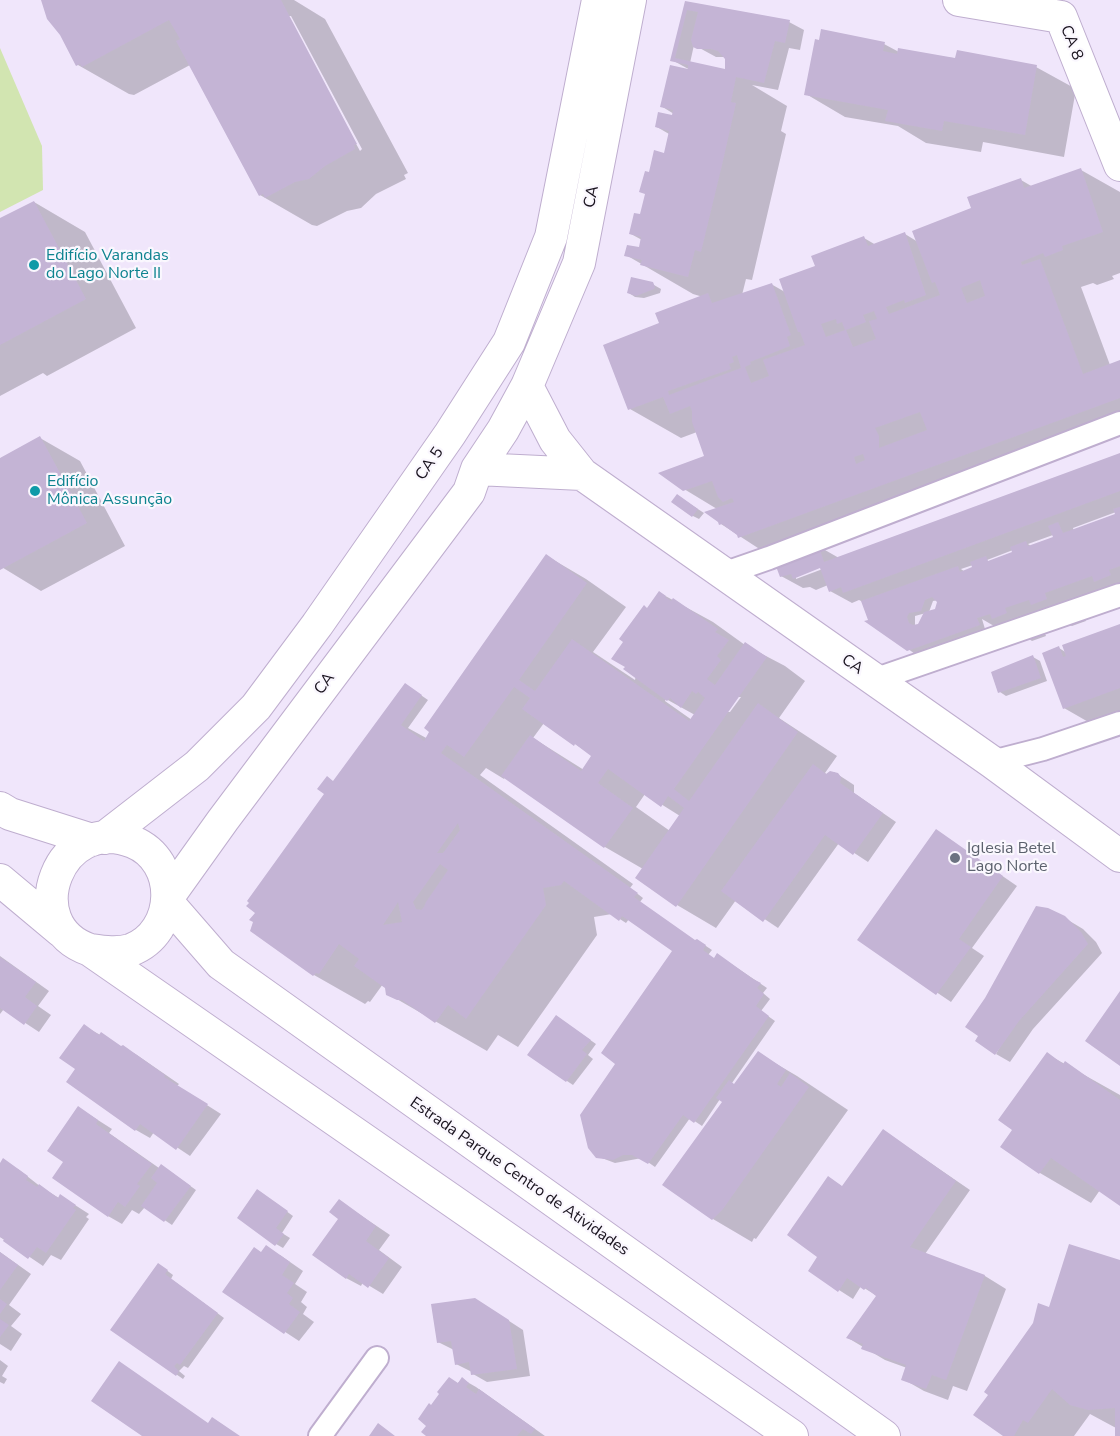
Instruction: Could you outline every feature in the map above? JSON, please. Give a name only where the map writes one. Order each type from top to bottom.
[{"type":"street","name":"CA 5","points":[[98,839],[197,766],[256,707],[317,625],[444,444],[509,342],[551,237],[598,0]]},
{"type":"street","name":"CA","points":[[168,900],[223,820],[469,492],[477,469],[503,430],[527,386],[579,263],[630,0]]},
{"type":"street","name":"CA 8","points":[[959,0],[1060,6],[1120,165]]},
{"type":"street","points":[[590,45],[620,54]]},
{"type":"street","name":"CA","points":[[527,386],[555,440],[582,474],[992,762],[1120,856]]},
{"type":"street","points":[[723,574],[1120,423]]},
{"type":"street","points":[[477,469],[582,474]]},
{"type":"street","points":[[874,680],[1120,595]]},
{"type":"street","points":[[992,762],[1043,749],[1120,723]]},
{"type":"street","points":[[0,808],[10,814],[98,839]]},
{"type":"street","points":[[61,931],[54,912],[51,893],[55,874],[65,857],[80,845],[98,839],[116,837],[135,842],[150,852],[161,867],[168,884],[168,900],[162,922],[149,939],[132,949],[111,953],[90,950]]},
{"type":"street","points":[[0,880],[71,941],[90,950],[792,1436]]},
{"type":"street","name":"Estrada Parque Centro de Atividades","points":[[168,900],[221,964],[884,1436]]},
{"type":"street","points":[[320,1436],[377,1358]]},
{"type":"green space","points":[[0,48],[42,146],[43,190],[0,212]]},
{"type":"building","points":[[41,0],[281,0],[357,144],[354,145],[355,149],[325,166],[309,179],[295,182],[265,198],[263,194],[259,196],[176,41],[180,39],[169,20],[82,67],[80,64],[76,66],[60,35],[47,19]]},
{"type":"building","points":[[685,1],[790,20],[785,43],[775,41],[764,83],[736,77],[731,102],[736,103],[722,165],[701,252],[695,250],[688,277],[640,265],[642,260],[624,256],[627,245],[639,247],[641,237],[629,234],[634,213],[640,214],[645,194],[639,192],[645,171],[649,172],[654,150],[664,153],[669,131],[655,127],[658,112],[672,115],[673,110],[660,107],[670,65],[688,69],[688,65],[670,61]],"holes":[[[687,10],[698,12],[691,40],[693,47],[718,51],[725,59],[725,69],[675,58]]]},
{"type":"building","points":[[821,29],[885,42],[883,51],[897,54],[898,48],[955,58],[957,50],[1037,65],[1025,135],[944,121],[942,131],[885,121],[888,110],[804,95],[815,39],[819,40]]},
{"type":"building","points":[[1081,168],[1103,232],[1062,246],[1063,250],[1045,257],[1043,253],[1021,262],[1022,265],[1040,259],[1083,374],[1120,360],[1120,398],[738,538],[704,512],[734,502],[732,498],[723,502],[718,497],[712,481],[683,491],[658,473],[704,456],[692,422],[690,406],[670,414],[663,397],[628,410],[603,345],[659,323],[655,313],[708,293],[712,303],[772,283],[791,335],[787,337],[790,346],[750,362],[751,364],[745,367],[751,383],[769,376],[763,360],[805,345],[779,279],[815,266],[811,256],[864,236],[868,246],[905,232],[926,295],[886,307],[889,314],[940,295],[935,282],[932,283],[912,231],[971,208],[967,197],[1021,178],[1024,188]],"holes":[[[980,280],[985,296],[967,303],[961,288]],[[874,311],[877,319],[869,321],[876,339],[853,347],[846,330],[866,322],[863,315]],[[836,319],[837,324],[842,322],[845,330],[826,337],[821,324]],[[737,355],[741,368],[669,395],[668,391],[731,369],[729,364],[734,362],[732,357]],[[920,412],[927,430],[879,448],[879,436],[875,428]],[[863,454],[865,460],[856,464],[854,457]]]},
{"type":"building","name":"Edifício Varandas do Lago Norte II","points":[[34,201],[86,299],[0,345],[0,218]]},
{"type":"building","points":[[631,277],[653,282],[655,287],[636,296],[627,293]]},
{"type":"building","name":"Edifício Mônica Assunção","points":[[40,436],[87,523],[0,570],[0,458]]},
{"type":"building","points":[[1120,453],[1120,491],[843,593],[841,587],[829,592],[820,568],[793,579],[791,574],[780,577],[774,561],[818,544],[824,562]]},
{"type":"building","points":[[677,494],[698,509],[692,517],[671,502]]},
{"type":"building","points":[[1120,507],[1120,566],[1109,570],[1111,575],[1094,582],[1092,576],[1045,593],[1047,599],[1031,605],[1029,600],[1005,608],[1007,613],[992,619],[990,614],[977,618],[980,625],[907,651],[864,621],[868,620],[861,601],[958,566],[960,572],[972,567],[970,562],[986,556],[988,561],[1012,552],[1010,547],[1026,541],[1028,546],[1053,537],[1048,526],[1058,522],[1063,533],[1115,514],[1113,509]],"holes":[[[932,597],[937,602],[935,609],[924,612],[918,624],[909,623],[907,617],[909,613],[921,611],[925,600]]]},
{"type":"building","points":[[546,554],[587,583],[519,680],[535,691],[572,639],[689,721],[705,698],[698,692],[696,694],[692,691],[681,708],[670,698],[667,701],[623,669],[625,667],[611,659],[623,642],[619,639],[644,605],[647,608],[659,591],[671,601],[673,598],[718,629],[715,632],[729,640],[717,656],[721,660],[707,679],[715,685],[745,642],[767,657],[674,789],[689,801],[758,703],[798,732],[676,907],[635,878],[684,808],[668,796],[661,807],[608,769],[598,783],[633,808],[604,848],[501,776],[530,735],[581,771],[591,756],[522,709],[530,698],[514,687],[464,757],[447,745],[441,753],[638,893],[634,897],[695,940],[706,945],[703,950],[714,958],[717,953],[761,983],[757,988],[764,994],[756,1006],[769,1016],[694,1123],[683,1115],[648,1164],[632,1155],[623,1155],[613,1160],[596,1158],[588,1148],[580,1115],[615,1064],[601,1053],[672,951],[622,916],[619,921],[564,881],[561,885],[543,888],[546,905],[466,1019],[448,1005],[435,1023],[402,1000],[386,995],[385,988],[354,966],[359,959],[339,944],[319,974],[316,973],[313,976],[250,931],[253,922],[249,920],[255,913],[246,906],[249,903],[247,901],[324,794],[317,789],[327,776],[333,781],[405,683],[422,695],[401,725],[424,741],[429,732],[424,728]],"holes":[[[458,823],[460,830],[443,853],[437,853]],[[440,864],[448,870],[421,910],[416,909],[413,902]],[[398,902],[402,922],[383,925]]]},
{"type":"building","points":[[1120,624],[1120,688],[1063,709],[1042,653],[1059,646],[1063,657],[1066,656],[1062,645]]},
{"type":"building","points":[[1033,655],[1041,678],[998,693],[991,672]]},
{"type":"building","points":[[813,764],[826,774],[830,771],[838,773],[841,777],[840,783],[883,813],[853,855],[825,835],[763,922],[721,891]]},
{"type":"building","points":[[936,829],[1003,876],[959,939],[971,947],[936,995],[857,940]]},
{"type":"building","points":[[1036,906],[1048,908],[1065,916],[1081,932],[1088,944],[1019,1021],[995,1055],[975,1041],[978,1036],[965,1027],[985,998]]},
{"type":"building","points":[[0,957],[36,982],[25,997],[37,1006],[24,1025],[0,1008]]},
{"type":"building","points":[[1120,991],[1120,1066],[1085,1041]]},
{"type":"building","points":[[556,1015],[591,1040],[582,1050],[587,1054],[566,1082],[527,1055]]},
{"type":"building","points":[[84,1024],[99,1035],[101,1032],[121,1046],[123,1045],[165,1075],[164,1077],[208,1104],[176,1150],[140,1124],[135,1131],[66,1082],[75,1069],[59,1058]]},
{"type":"building","points":[[758,1051],[786,1070],[777,1084],[781,1087],[790,1073],[809,1087],[723,1209],[712,1220],[662,1185],[722,1102],[716,1098],[729,1080],[734,1084]]},
{"type":"building","points":[[1047,1052],[1063,1064],[1065,1061],[1120,1100],[1120,1206],[1051,1158],[1039,1174],[1000,1147],[1012,1130],[998,1120]]},
{"type":"building","points":[[78,1106],[98,1120],[96,1124],[152,1164],[137,1184],[140,1186],[125,1207],[118,1202],[108,1217],[52,1178],[63,1162],[47,1151]]},
{"type":"building","points":[[883,1129],[956,1181],[910,1247],[985,1275],[946,1380],[932,1375],[926,1389],[901,1380],[906,1365],[861,1349],[863,1344],[846,1338],[876,1296],[847,1278],[838,1292],[808,1271],[817,1257],[787,1235],[828,1176],[842,1186]]},
{"type":"building","points":[[3,1158],[28,1176],[26,1180],[37,1187],[39,1184],[58,1198],[60,1194],[76,1205],[73,1208],[76,1210],[46,1253],[37,1247],[28,1259],[0,1237],[0,1163]]},
{"type":"building","points":[[161,1164],[191,1186],[164,1222],[141,1206],[157,1183],[151,1178]]},
{"type":"building","points":[[257,1189],[288,1211],[276,1228],[284,1234],[275,1246],[237,1218]]},
{"type":"building","points":[[339,1199],[376,1226],[366,1241],[389,1258],[368,1288],[349,1274],[346,1279],[312,1255],[338,1219],[329,1212]]},
{"type":"building","points":[[1069,1244],[1120,1260],[1120,1436],[1115,1436],[1115,1408],[1088,1410],[1070,1405],[1052,1389],[1028,1423],[1023,1420],[1014,1436],[1003,1436],[973,1415],[988,1395],[984,1392],[1033,1323],[1038,1303],[1049,1307]]},
{"type":"building","points":[[266,1245],[290,1262],[282,1275],[294,1283],[287,1293],[293,1298],[289,1304],[300,1312],[284,1334],[222,1292],[254,1247],[261,1252]]},
{"type":"building","points":[[0,1252],[18,1265],[0,1290]]},
{"type":"building","points":[[158,1263],[168,1270],[165,1274],[218,1313],[180,1365],[177,1363],[174,1366],[179,1371],[176,1376],[110,1330]]},
{"type":"building","points":[[475,1298],[509,1320],[517,1369],[471,1375],[469,1362],[455,1365],[451,1341],[437,1343],[431,1304]]},
{"type":"building","points":[[0,1299],[7,1304],[0,1314]]},
{"type":"building","points":[[0,1319],[9,1325],[0,1337]]},
{"type":"building","points":[[119,1361],[208,1423],[212,1417],[240,1436],[142,1436],[91,1401]]},
{"type":"building","points":[[449,1377],[458,1383],[462,1377],[469,1383],[466,1387],[476,1394],[479,1389],[535,1429],[531,1434],[523,1429],[517,1436],[426,1436],[421,1432],[426,1426],[418,1419],[429,1403],[431,1405],[439,1394],[437,1392]]},
{"type":"building","points":[[378,1423],[395,1436],[369,1436]]},
{"type":"place","name":"Edifício Varandas do Lago Norte II","points":[[34,265]]},
{"type":"place","name":"Edifício Mônica Assunção","points":[[35,491]]},
{"type":"place","name":"Iglesia Betel Lago Norte","points":[[955,858]]}]
